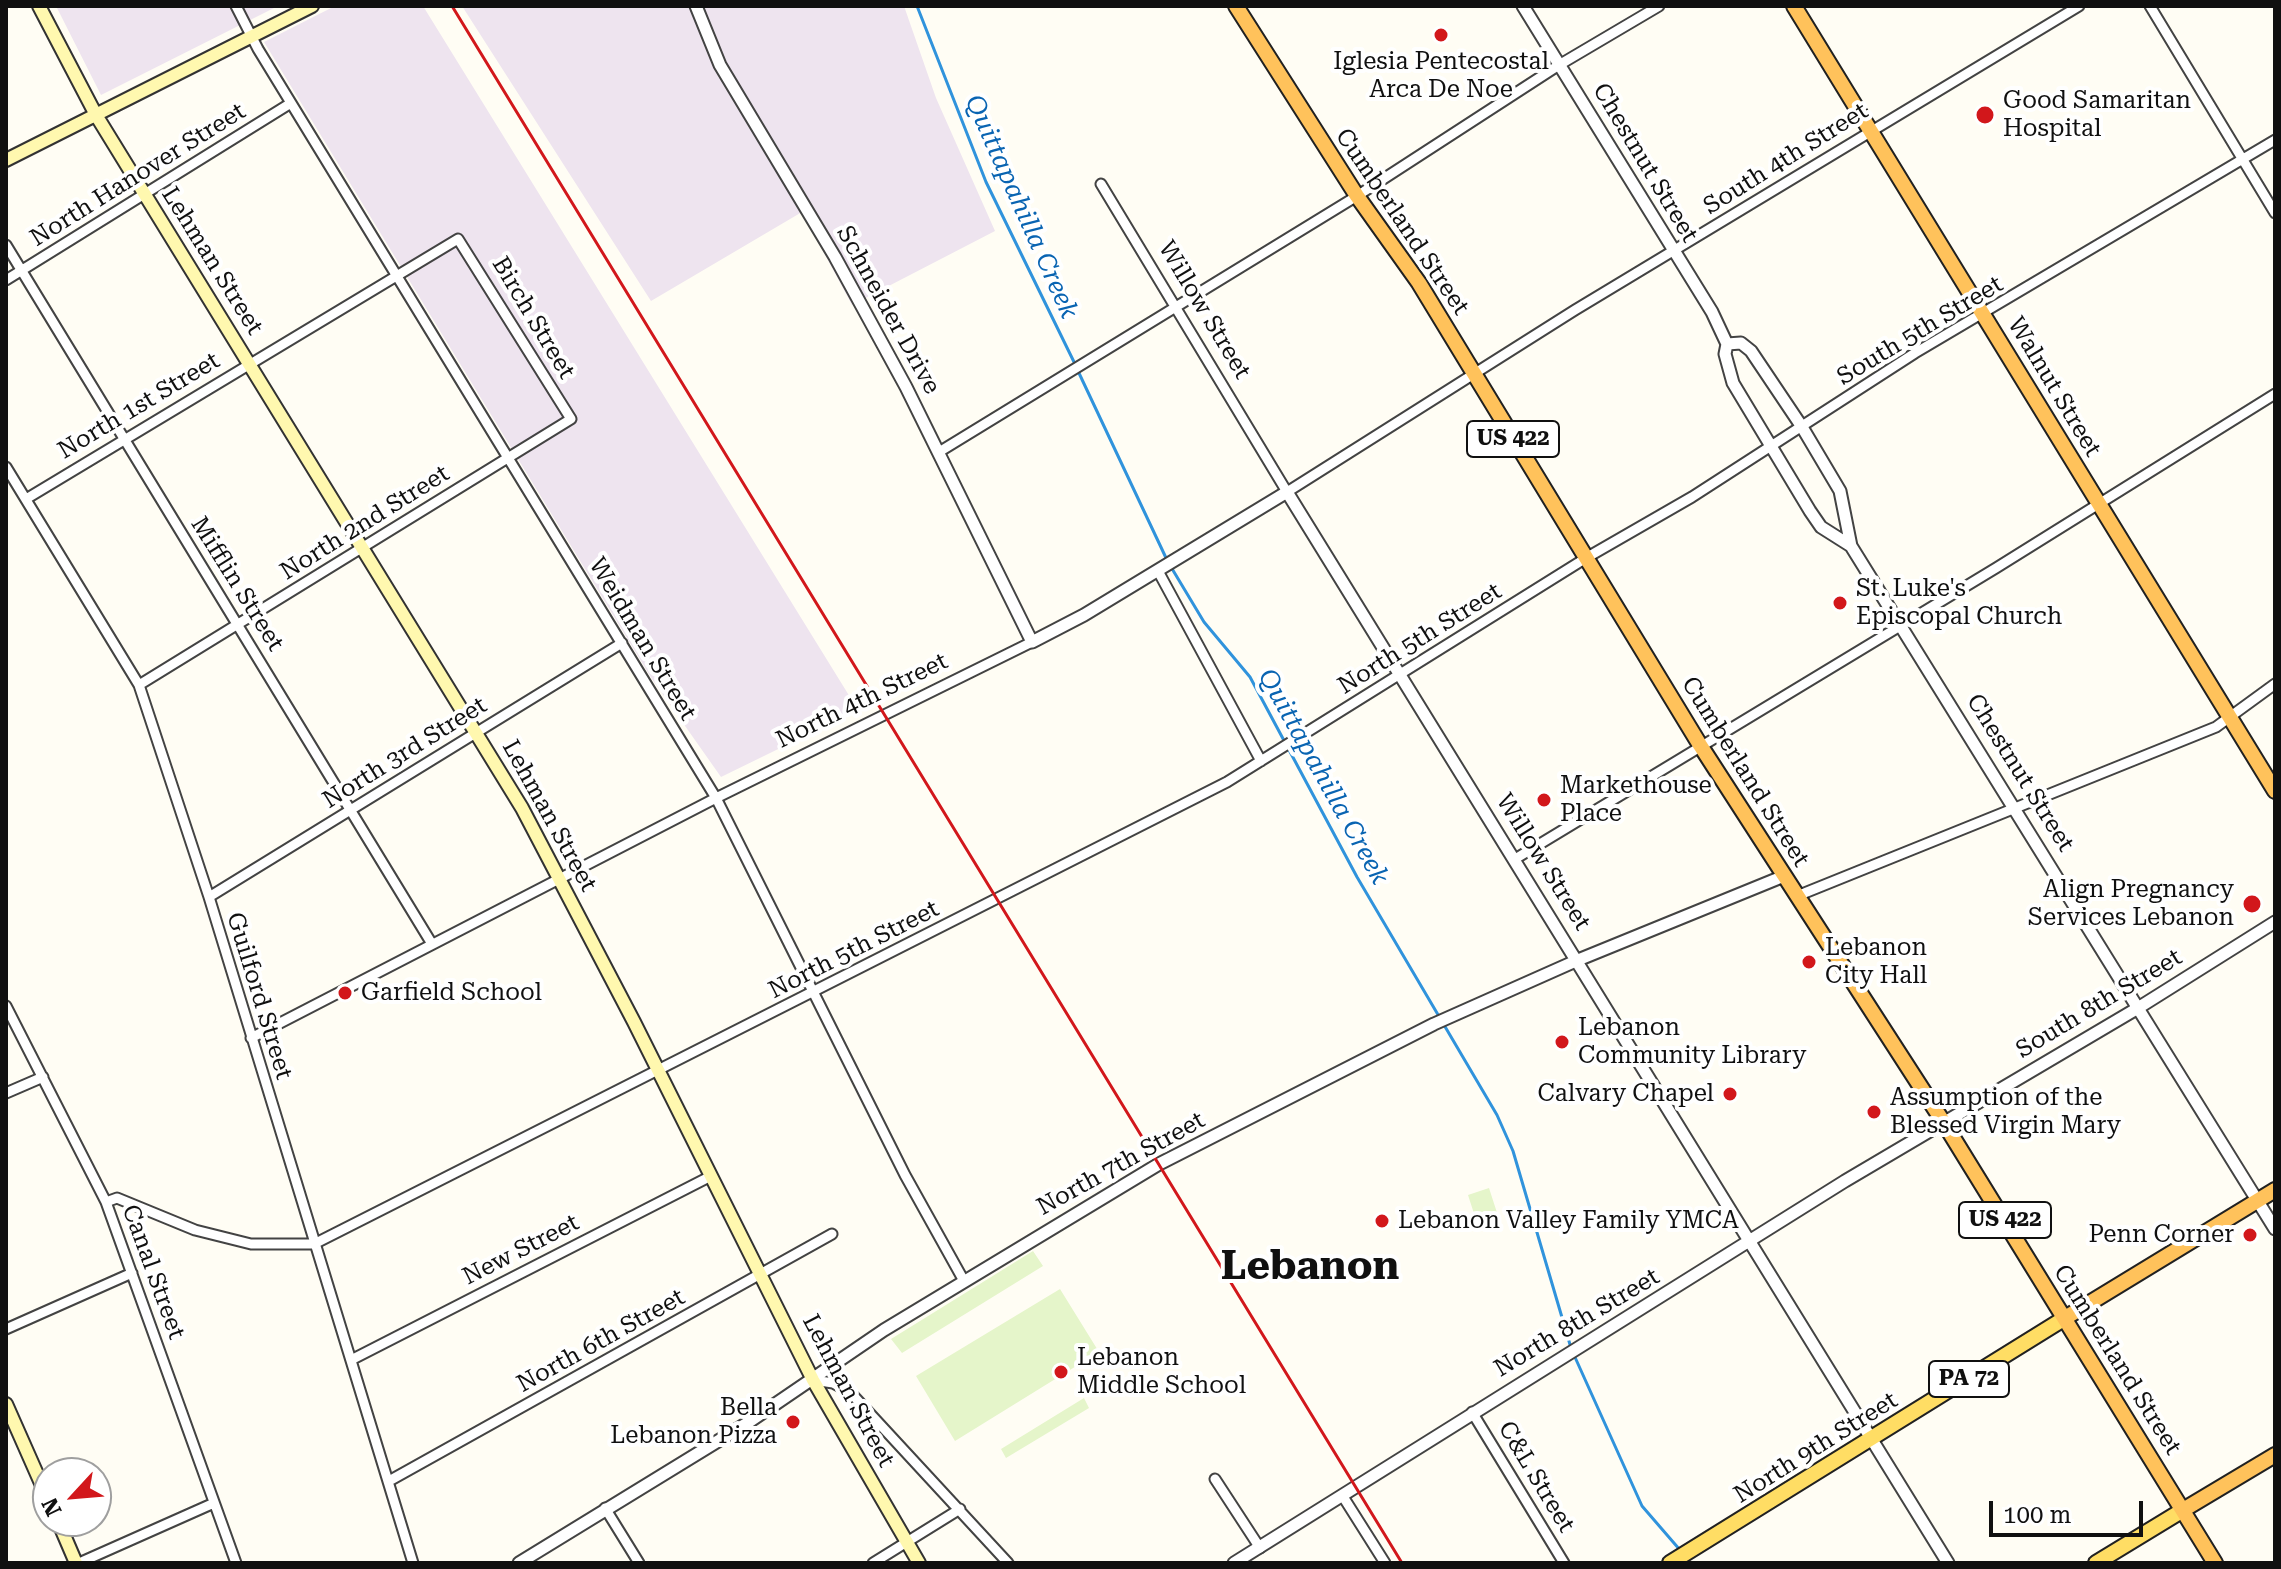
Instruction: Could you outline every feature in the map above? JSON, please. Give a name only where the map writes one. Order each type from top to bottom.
[{"type":"highway","name":"Walnut Street","points":[[1794,6],[2275,791]]},
{"type":"highway","name":"Cumberland Street","points":[[1239,7],[1357,196],[1419,283],[1700,745],[1944,1123],[2215,1563]]},
{"type":"highway","name":"PA 72","points":[[2065,1318],[2275,1190]]},
{"type":"highway","points":[[2183,1510],[2275,1455]]},
{"type":"main road","name":"Lehman Street","points":[[39,6],[96,115],[477,732],[560,878],[762,1273],[813,1380],[919,1563]]},
{"type":"main road","points":[[6,160],[312,6]]},
{"type":"main road","name":"North 9th Street","points":[[1670,1563],[2065,1318]]},
{"type":"main road","points":[[6,1404],[32,1463]]},
{"type":"main road","points":[[2096,1563],[2183,1510]]},
{"type":"main road","points":[[66,1537],[78,1563]]},
{"type":"street","name":"Weidman Street","points":[[236,6],[251,37],[716,798],[905,1175],[964,1281]]},
{"type":"street","name":"Schneider Drive","points":[[696,6],[720,65],[848,281],[939,452],[1032,642]]},
{"type":"street","name":"Chestnut Street","points":[[1523,6],[1712,312],[1727,344],[1725,354],[1733,383],[1771,446],[1821,527],[1851,546]]},
{"type":"street","points":[[939,452],[1357,196],[1559,65],[1659,6]]},
{"type":"street","name":"South 4th Street","points":[[1475,374],[2079,6]]},
{"type":"street","points":[[2150,6],[2275,213]]},
{"type":"street","name":"North Hanover Street","points":[[6,280],[291,103]]},
{"type":"street","name":"South 5th Street","points":[[1586,558],[2275,140]]},
{"type":"street","name":"Willow Street","points":[[1101,184],[1177,304],[1287,492],[1948,1563]]},
{"type":"street","name":"North 1st Street","points":[[26,499],[395,274],[458,239]]},
{"type":"street","name":"Birch Street","points":[[458,239],[571,419]]},
{"type":"street","name":"Mifflin Street","points":[[6,245],[432,944]]},
{"type":"street","name":"Chestnut Street","points":[[1727,344],[1741,343],[1751,351],[1802,427],[1840,491],[1851,546],[2017,808],[2275,1229]]},
{"type":"street","name":"North 4th Street","points":[[251,1038],[716,798],[1032,642],[1165,567],[1475,374]]},
{"type":"street","points":[[1515,859],[2100,504],[2275,394]]},
{"type":"street","name":"North 2nd Street","points":[[139,685],[571,419]]},
{"type":"street","name":"Guilford Street","points":[[6,467],[139,685],[209,897],[314,1244],[337,1306],[413,1563]]},
{"type":"street","name":"North 5th Street","points":[[106,1202],[117,1198],[195,1230],[251,1244],[314,1244],[814,993],[1261,761],[1586,558]]},
{"type":"street","points":[[1165,567],[1261,761]]},
{"type":"street","name":"North 3rd Street","points":[[209,897],[622,643]]},
{"type":"street","points":[[1797,896],[2216,727],[2275,684]]},
{"type":"street","name":"North 7th Street","points":[[519,1563],[813,1380],[823,1369],[964,1281],[1159,1164],[1434,1024],[1578,960],[1784,876]]},
{"type":"street","name":"South 8th Street","points":[[1944,1123],[2275,922]]},
{"type":"street","name":"Canal Street","points":[[6,1006],[106,1202],[236,1563]]},
{"type":"street","points":[[6,1093],[43,1077]]},
{"type":"street","name":"North 8th Street","points":[[1234,1563],[1472,1412],[1944,1123]]},
{"type":"street","name":"New Street","points":[[351,1360],[711,1176]]},
{"type":"street","name":"North 6th Street","points":[[389,1481],[832,1234]]},
{"type":"street","points":[[6,1329],[132,1273]]},
{"type":"street","points":[[813,1380],[833,1383],[850,1392],[1008,1563]]},
{"type":"street","name":"C&L Street","points":[[1472,1412],[1564,1563]]},
{"type":"street","points":[[1215,1479],[1260,1548]]},
{"type":"street","points":[[1342,1495],[1385,1563]]},
{"type":"street","points":[[78,1563],[214,1503]]},
{"type":"street","points":[[605,1508],[639,1563]]},
{"type":"street","points":[[873,1563],[960,1509]]},
{"type":"shaded area","points":[[56,6],[278,6],[101,95]]},
{"type":"shaded area","points":[[335,6],[423,6],[858,710],[721,777],[652,679],[264,42]]},
{"type":"shaded area","points":[[462,6],[904,6],[936,98],[995,231],[852,305],[802,212],[651,301]]},
{"type":"green space","points":[[1489,1188],[1500,1222],[1479,1229],[1468,1195]]},
{"type":"green space","points":[[1033,1251],[1043,1266],[902,1353],[891,1339]]},
{"type":"green space","points":[[1060,1289],[1099,1352],[955,1441],[916,1376]]},
{"type":"green space","points":[[1084,1398],[1089,1408],[1006,1458],[1001,1449]]},
{"type":"waterway","name":"Quittapahilla Creek","points":[[917,6],[986,182],[1075,364]]},
{"type":"waterway","name":"Quittapahilla Creek","points":[[1078,371],[1167,560]]},
{"type":"waterway","name":"Quittapahilla Creek","points":[[1171,567],[1204,622],[1250,677],[1357,877],[1497,1115],[1513,1151],[1571,1348]]},
{"type":"waterway","name":"Quittapahilla Creek","points":[[1574,1355],[1642,1506],[1680,1550]]},
{"type":"railway","points":[[452,6],[1402,1563]]},
{"type":"place","name":"Iglesia Pentecostal Arca De Noe","points":[[1441,35]]},
{"type":"place","name":"Good Samaritan Hospital","points":[[1985,115]]},
{"type":"place","name":"St. Luke's Episcopal Church","points":[[1840,603]]},
{"type":"place","name":"Markethouse Place","points":[[1544,800]]},
{"type":"place","name":"Align Pregnancy Services Lebanon","points":[[2252,904]]},
{"type":"place","name":"Lebanon City Hall","points":[[1809,962]]},
{"type":"place","name":"Garfield School","points":[[345,993]]},
{"type":"place","name":"Lebanon Community Library","points":[[1562,1042]]},
{"type":"place","name":"Calvary Chapel","points":[[1730,1094]]},
{"type":"place","name":"Assumption of the Blessed Virgin Mary","points":[[1874,1112]]},
{"type":"place","name":"Lebanon Valley Family YMCA","points":[[1382,1221]]},
{"type":"place","name":"Penn Corner","points":[[2250,1235]]},
{"type":"place","name":"Lebanon Middle School","points":[[1061,1372]]},
{"type":"place","name":"Bella Lebanon Pizza","points":[[793,1422]]},
{"type":"district","name":"Lebanon","points":[[1310,1267]]}]
